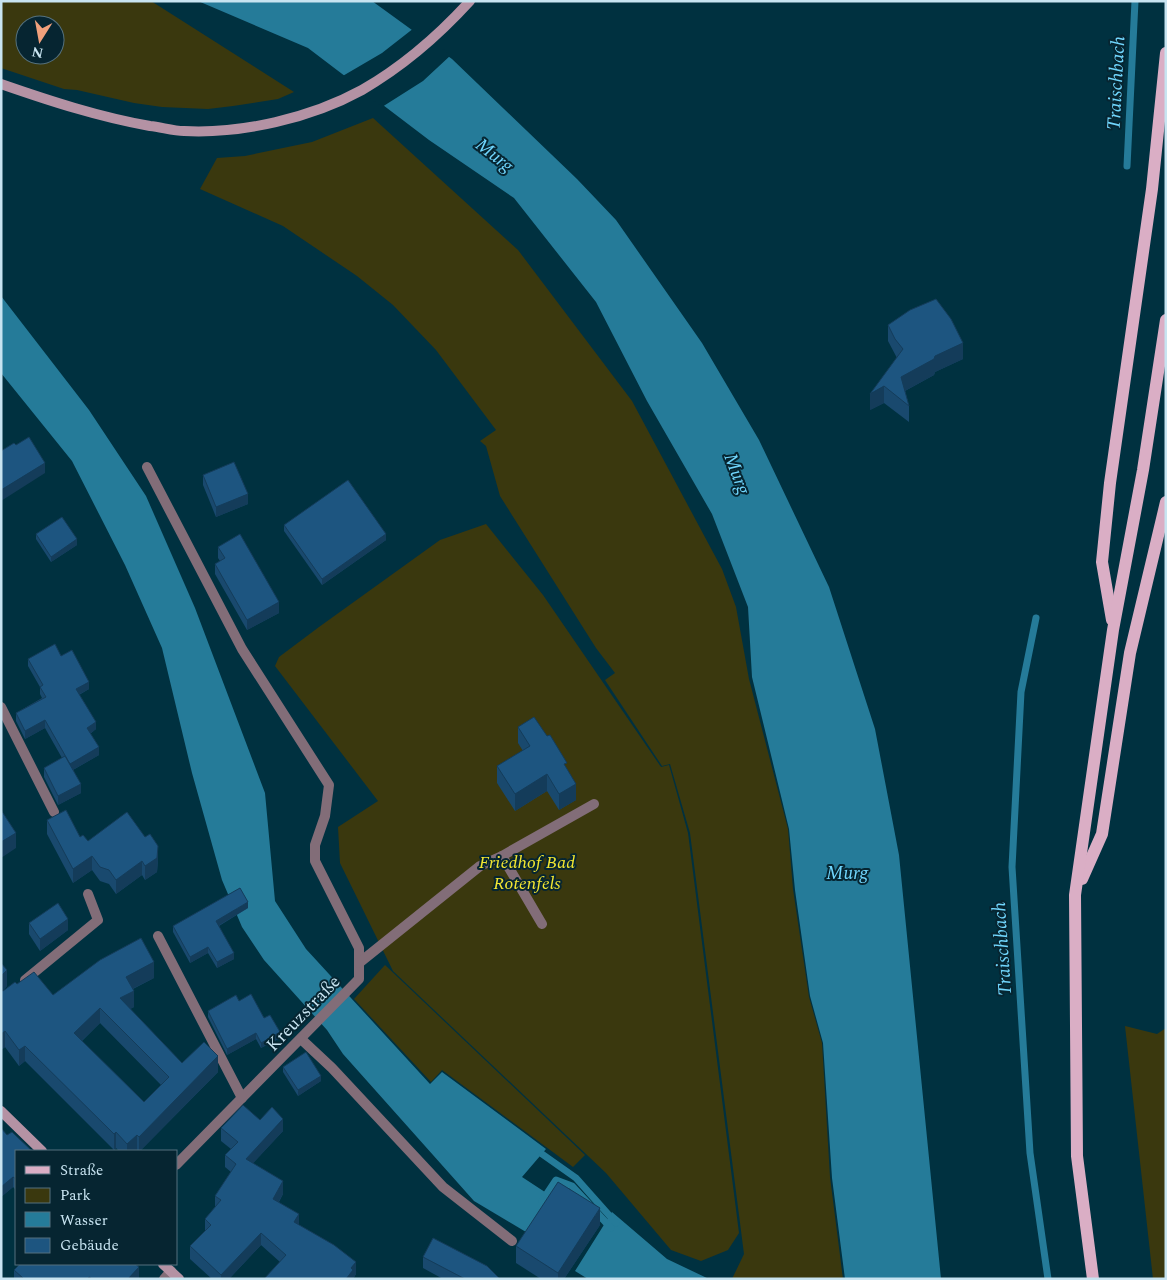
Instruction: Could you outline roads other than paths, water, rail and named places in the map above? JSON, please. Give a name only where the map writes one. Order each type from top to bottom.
[{"type":"main road","points":[[1113,630],[1102,562],[1110,483],[1152,190],[1166,53]]},
{"type":"main road","points":[[1093,1279],[1076,1156],[1075,895],[1113,630],[1143,470],[1166,320]]},
{"type":"main road","points":[[1075,895],[1102,834],[1130,653],[1166,502]]},
{"type":"street","points":[[1,84],[68,106],[124,121],[183,131],[236,129],[283,120],[322,107],[362,90],[403,63],[449,24],[470,1]]},
{"type":"street","points":[[1,1111],[41,1150]]},
{"type":"street","points":[[167,1275],[179,1279]]},
{"type":"lane","points":[[147,467],[242,649],[329,786],[325,816],[315,845],[315,861],[359,948],[360,963]]},
{"type":"lane","points":[[1,707],[54,812]]},
{"type":"lane","points":[[360,963],[480,866],[502,856],[594,804]]},
{"type":"lane","points":[[502,856],[542,924]]},
{"type":"lane","points":[[16,988],[98,920],[88,894]]},
{"type":"lane","points":[[158,936],[242,1098]]},
{"type":"lane","name":"Kreuzstraße","points":[[178,1163],[359,979],[360,963]]},
{"type":"lane","points":[[301,1039],[332,1068],[443,1187],[512,1241]]},
{"type":"water","name":"Murg","points":[[198,1],[372,1],[452,59],[577,179],[616,220],[702,343],[759,440],[829,587],[875,729],[899,855],[941,1279],[845,1279],[832,1178],[823,1043],[810,996],[795,890],[789,829],[752,677],[748,607],[712,514],[647,401],[596,302],[514,198],[429,140],[308,48]]},
{"type":"water","points":[[1,296],[89,410],[146,496],[195,608],[265,793],[275,901],[306,949],[430,1084],[442,1072],[546,1149],[522,1177],[551,1196],[526,1232],[474,1201],[343,1054],[327,1030],[264,960],[242,927],[222,880],[192,773],[162,648],[125,565],[72,461],[1,373]]},
{"type":"water","points":[[612,1212],[667,1259],[709,1279],[588,1279],[575,1271]]},
{"type":"waterway","name":"Traischbach","points":[[1127,166],[1135,1]]},
{"type":"waterway","name":"Traischbach","points":[[1036,618],[1021,692],[1012,867],[1030,1153],[1048,1279]]},
{"type":"waterway","points":[[542,1154],[576,1178],[616,1223]]},
{"type":"waterway","points":[[542,1201],[556,1180],[572,1186],[611,1228]]},
{"type":"park label","name":"Friedhof Bad Rotenfels","points":[[527,872]]}]
